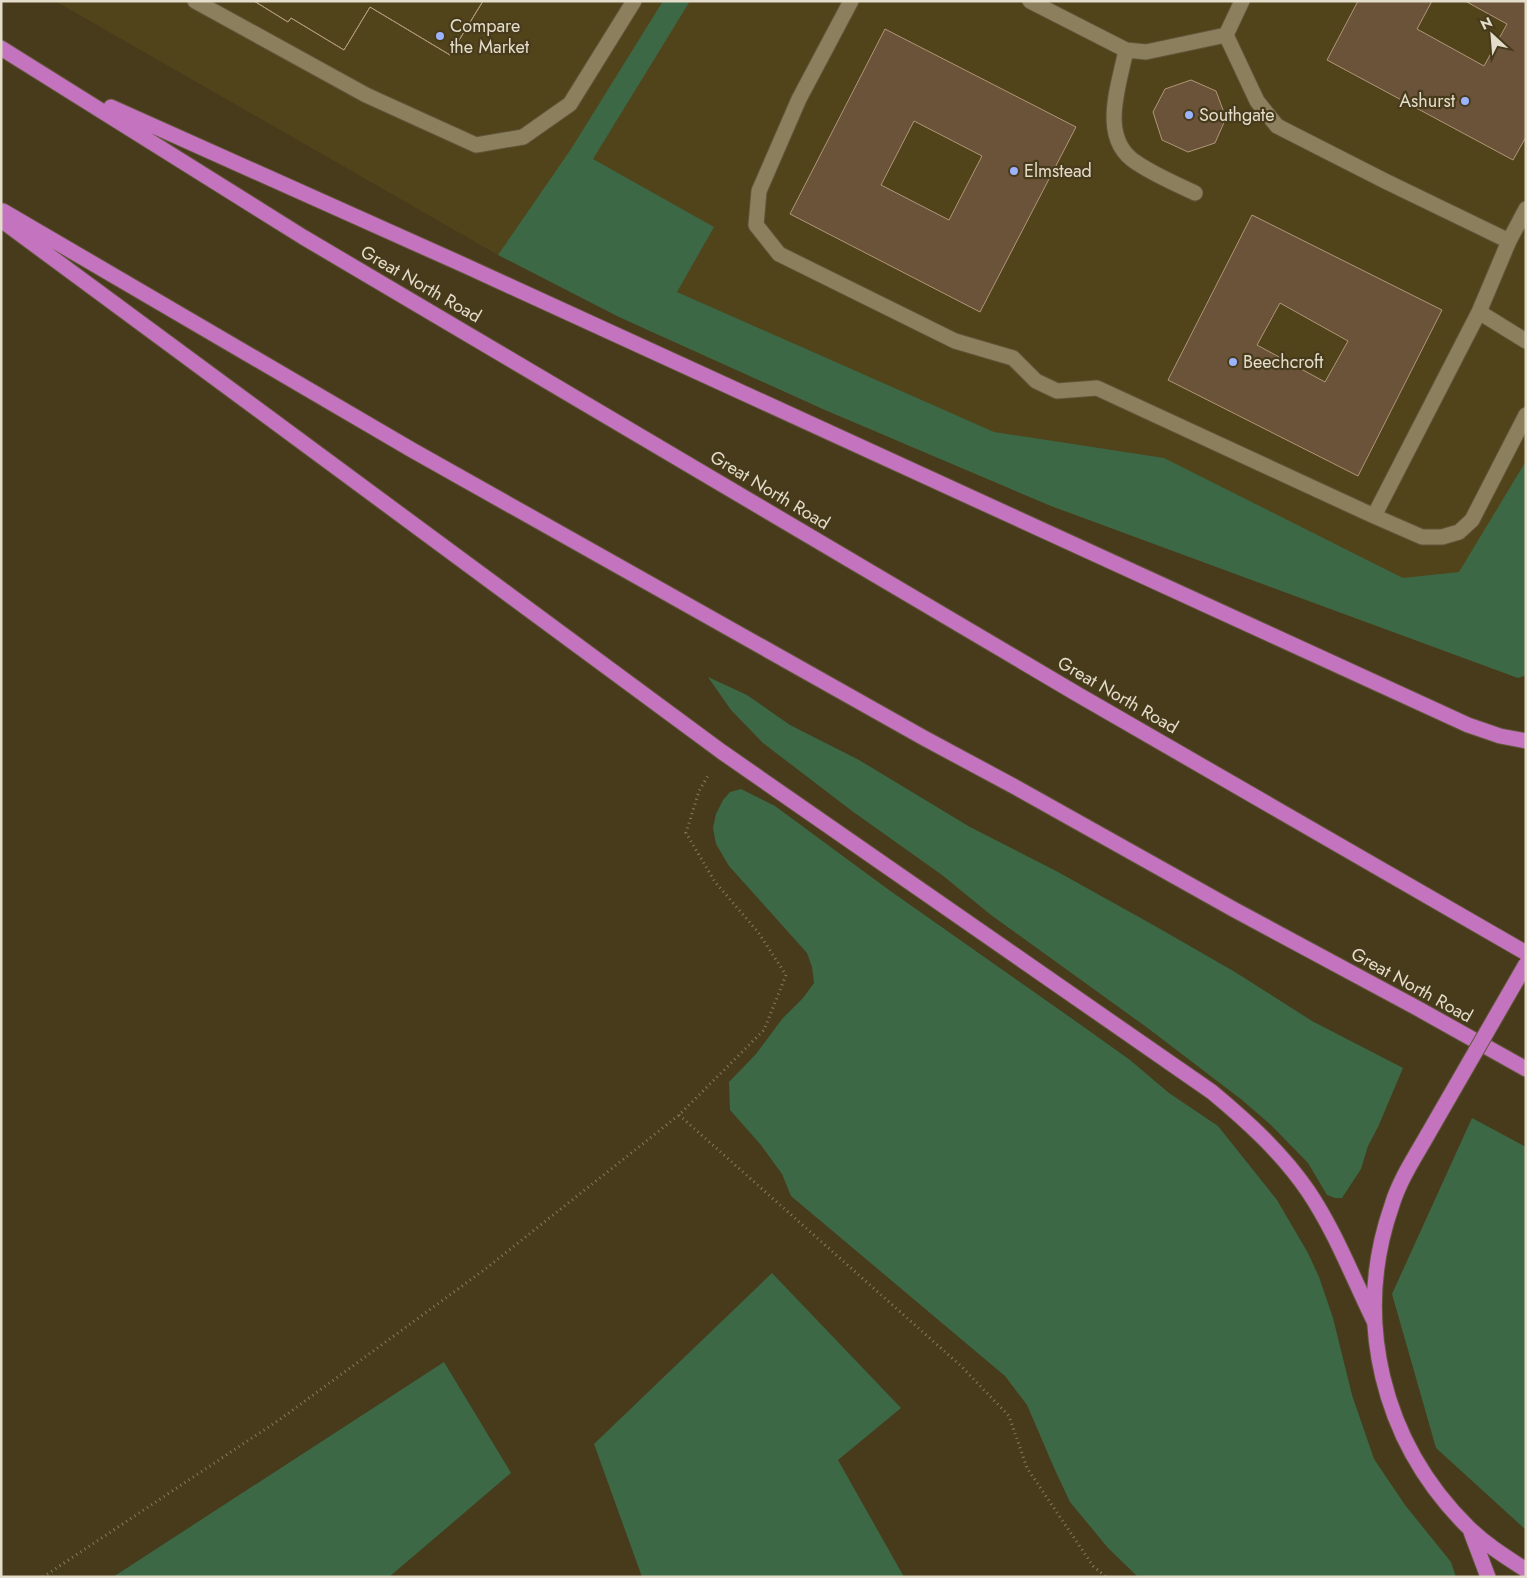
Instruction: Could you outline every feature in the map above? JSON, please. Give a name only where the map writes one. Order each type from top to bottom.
[{"type":"highway","name":"Great North Road","points":[[1,48],[60,83],[312,242],[1077,694],[1526,953]]},
{"type":"highway","points":[[60,83],[466,266],[1468,725],[1500,736],[1526,741]]},
{"type":"highway","name":"Great North Road","points":[[1,210],[420,455],[924,738],[1526,1069]]},
{"type":"highway","points":[[1,220],[722,752],[1212,1092],[1252,1125],[1286,1162],[1308,1192],[1326,1222],[1374,1321]]},
{"type":"highway","points":[[1526,964],[1408,1168],[1392,1204],[1381,1242],[1375,1281],[1374,1321],[1378,1360],[1391,1407],[1410,1451],[1436,1491],[1468,1527],[1498,1552],[1526,1570]]},
{"type":"highway","points":[[1468,1527],[1488,1577]]},
{"type":"lane","points":[[195,1],[366,95],[476,145],[523,137],[570,104],[634,1]]},
{"type":"lane","points":[[851,1],[799,99],[759,191],[756,225],[779,254],[955,341],[1013,358],[1036,381],[1057,392],[1097,388],[1422,537],[1442,537],[1459,532],[1472,520],[1526,415]]},
{"type":"lane","points":[[1030,1],[1126,50],[1146,52],[1226,35]]},
{"type":"lane","points":[[1226,35],[1242,1]]},
{"type":"lane","points":[[1226,35],[1257,101],[1277,126],[1509,241]]},
{"type":"lane","points":[[1126,50],[1114,113],[1115,135],[1121,148],[1135,163],[1195,193]]},
{"type":"lane","points":[[1374,516],[1479,312],[1509,241],[1526,209]]},
{"type":"lane","points":[[1479,312],[1526,341]]},
{"type":"path","points":[[43,1577],[279,1420],[484,1270],[679,1115],[764,1030],[786,975],[758,932],[715,882],[686,834],[699,791],[722,752]]},
{"type":"path","points":[[679,1115],[961,1366],[1009,1416],[1027,1468],[1093,1566],[1106,1577]]},
{"type":"shaded area","points":[[55,1],[1526,1],[1526,676],[1518,678],[1051,506],[825,410],[619,317],[498,255]]},
{"type":"green space","points":[[663,1],[690,1],[593,159],[714,227],[677,292],[994,432],[1164,458],[1403,578],[1459,572],[1526,461],[1526,675],[1518,678],[1051,506],[825,410],[619,317],[498,255],[571,149]]},
{"type":"green space","points":[[708,677],[747,695],[790,725],[859,760],[970,827],[1058,872],[1155,926],[1235,972],[1312,1021],[1403,1068],[1368,1146],[1361,1169],[1342,1198],[1327,1195],[1308,1163],[1271,1125],[1242,1100],[1149,1029],[991,915],[942,875],[852,811],[763,743],[731,710]]},
{"type":"green space","points":[[741,789],[775,806],[889,890],[1130,1060],[1169,1093],[1218,1126],[1277,1200],[1308,1253],[1319,1277],[1333,1318],[1352,1395],[1374,1459],[1405,1505],[1451,1562],[1456,1577],[1138,1577],[1108,1548],[1070,1502],[1027,1405],[1005,1376],[791,1196],[782,1174],[761,1145],[730,1110],[729,1082],[756,1054],[782,1019],[803,998],[814,983],[812,967],[807,953],[729,866],[716,844],[713,828],[716,814],[723,800],[730,792]]},
{"type":"green space","points":[[1472,1118],[1526,1147],[1526,1530],[1436,1448],[1392,1294]]},
{"type":"green space","points":[[772,1273],[901,1408],[838,1460],[904,1577],[642,1577],[594,1444]]},
{"type":"green space","points":[[444,1362],[511,1473],[389,1577],[113,1577]]},
{"type":"building","name":"Compare the Market","points":[[254,1],[483,1],[450,55],[370,7],[344,50],[291,18],[288,22]]},
{"type":"building","name":"Compare the Market","points":[[254,1],[483,1],[450,55],[370,7],[344,50],[291,18],[288,22]]},
{"type":"building","name":"Ashurst","points":[[1358,1],[1432,1],[1417,29],[1484,66],[1507,24],[1465,1],[1526,1],[1526,137],[1513,160],[1327,60]]},
{"type":"building","name":"Elmstead","points":[[885,29],[1076,127],[980,312],[790,214]],"holes":[[[914,121],[982,156],[949,220],[881,185]]]},
{"type":"building","name":"Southgate","points":[[1191,80],[1216,91],[1226,118],[1215,143],[1188,152],[1162,140],[1153,112],[1165,89]]},
{"type":"building","name":"Beechcroft","points":[[1252,215],[1442,310],[1358,476],[1168,380]],"holes":[[[1280,303],[1348,341],[1325,382],[1257,345]]]},
{"type":"place","name":"Compare the Market","points":[[440,36]]},
{"type":"place","name":"Ashurst","points":[[1465,101]]},
{"type":"place","name":"Southgate","points":[[1189,115]]},
{"type":"place","name":"Elmstead","points":[[1014,171]]},
{"type":"place","name":"Beechcroft","points":[[1233,362]]}]
